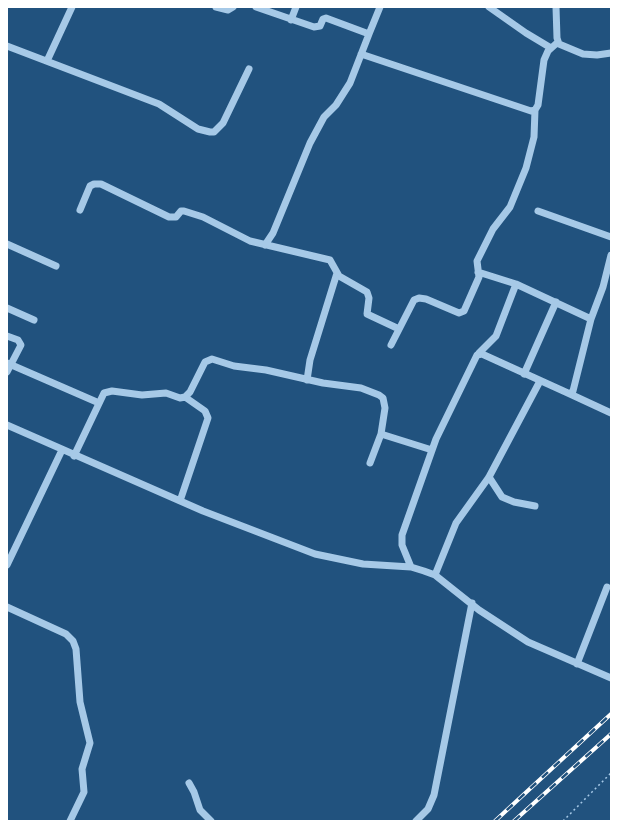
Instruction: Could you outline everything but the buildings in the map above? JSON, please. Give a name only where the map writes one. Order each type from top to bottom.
[{"type":"street","points":[[47,61],[72,7]]},
{"type":"street","points":[[216,7],[228,10],[233,7]]},
{"type":"street","points":[[256,7],[291,20],[317,27],[320,26],[323,19],[326,18],[369,34]]},
{"type":"street","points":[[291,20],[296,7]]},
{"type":"street","points":[[265,245],[273,233],[310,143],[324,117],[336,105],[347,88],[380,7]]},
{"type":"street","points":[[489,7],[526,33],[551,48]]},
{"type":"street","points":[[556,7],[558,42],[562,46],[583,54],[597,55],[611,53]]},
{"type":"street","points":[[392,345],[410,304],[416,298],[426,299],[458,313],[462,313],[478,279],[477,261],[493,230],[510,207],[526,168],[534,137],[535,110],[539,101],[544,60],[551,48],[558,42]]},
{"type":"street","points":[[7,46],[159,104],[198,128],[210,132],[214,132],[222,123],[249,69]]},
{"type":"street","points":[[361,54],[525,111],[535,110]]},
{"type":"street","points":[[80,210],[90,186],[94,184],[101,184],[168,217],[176,217],[182,211],[192,213],[216,222],[250,241],[330,260],[337,273],[343,279],[367,292],[367,314],[399,329]]},
{"type":"street","points":[[538,211],[611,237]]},
{"type":"street","points":[[7,244],[56,266]]},
{"type":"street","points":[[570,394],[573,391],[591,319],[603,287],[611,255]]},
{"type":"street","points":[[478,272],[516,284],[591,319]]},
{"type":"street","points":[[307,380],[310,360],[337,273]]},
{"type":"street","points":[[411,567],[404,550],[402,538],[432,450],[477,355],[496,336],[516,284]]},
{"type":"street","points":[[524,374],[556,302]]},
{"type":"street","points":[[7,308],[34,320]]},
{"type":"street","points":[[7,336],[18,340],[21,345],[9,364],[7,372]]},
{"type":"street","points":[[479,353],[611,413]]},
{"type":"street","points":[[74,456],[104,393],[112,391],[142,395],[166,393],[180,398],[185,397],[190,392],[205,362],[210,359],[234,366],[266,370],[307,380],[361,388],[379,395],[383,398],[385,408],[381,434],[370,463]]},
{"type":"street","points":[[9,364],[99,403]]},
{"type":"street","points":[[435,575],[456,523],[489,477],[540,381]]},
{"type":"street","points":[[180,501],[208,418],[205,411],[185,397]]},
{"type":"street","points":[[7,425],[74,456],[180,501],[315,554],[363,564],[411,567],[435,575],[528,642],[577,664],[609,676]]},
{"type":"street","points":[[381,434],[432,450]]},
{"type":"street","points":[[7,565],[62,450]]},
{"type":"street","points":[[489,477],[502,497],[514,502],[535,506]]},
{"type":"street","points":[[577,664],[607,587]]},
{"type":"street","points":[[416,821],[428,809],[434,795],[472,603]]},
{"type":"street","points":[[7,607],[66,634],[73,641],[76,649],[80,702],[90,743],[82,769],[84,792],[70,821]]},
{"type":"street","points":[[189,783],[194,792],[200,810],[211,821]]},
{"type":"path","points":[[563,821],[611,773]]},
{"type":"railway","points":[[495,821],[611,714]]},
{"type":"railway","points":[[514,821],[611,734]]}]
